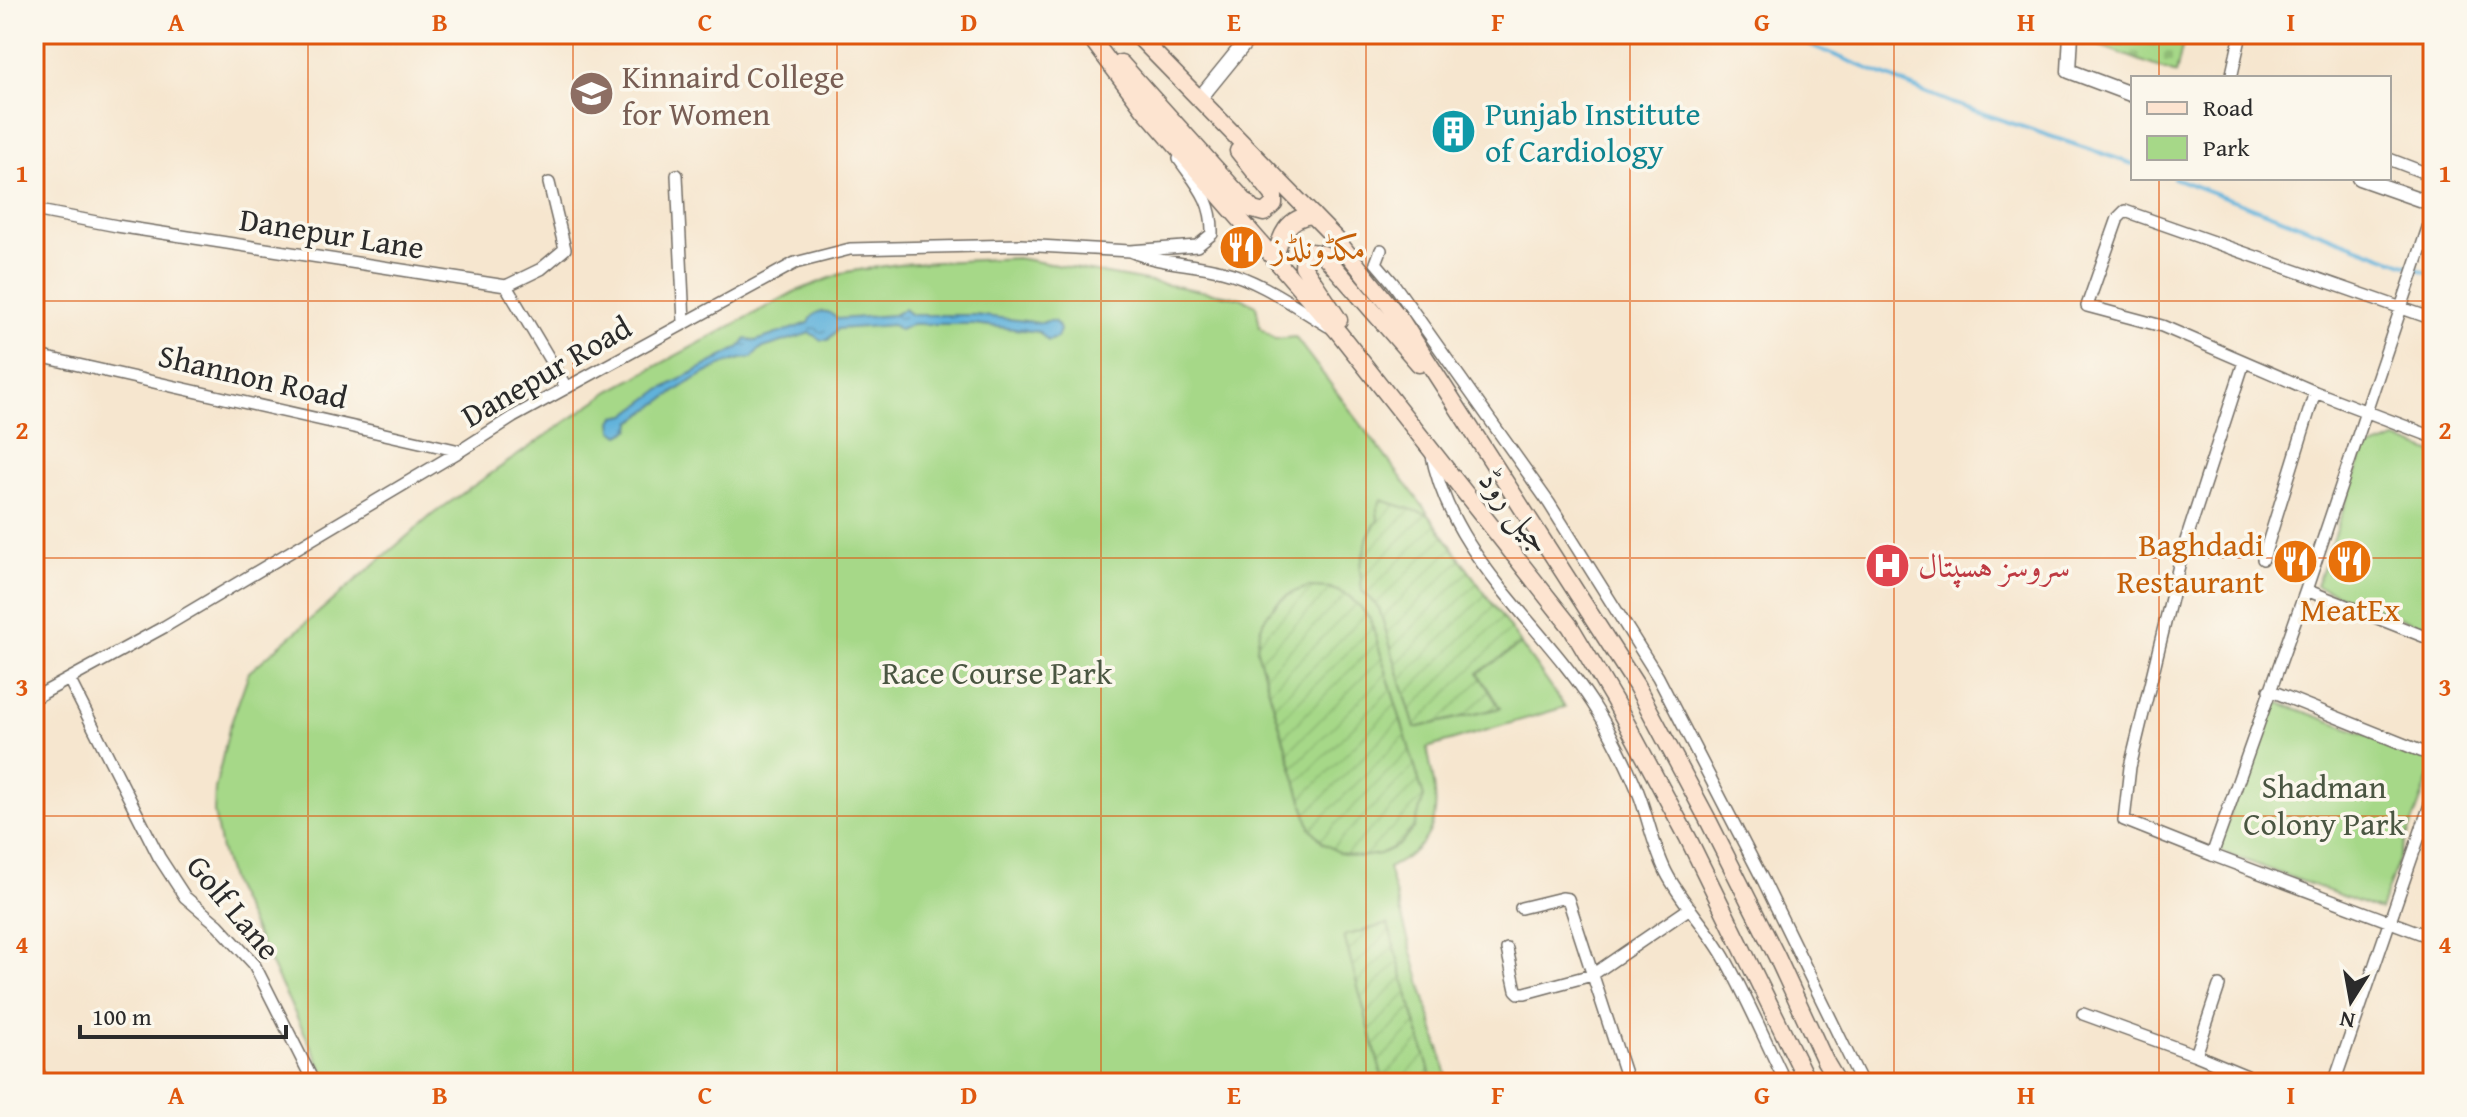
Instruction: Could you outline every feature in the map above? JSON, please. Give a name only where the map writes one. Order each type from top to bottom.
[{"type":"main road","points":[[1091,34],[1145,87],[1253,210],[1264,213],[1270,210],[1274,196],[1213,120],[1200,98]]},
{"type":"main road","name":"جیل روڈ","points":[[1091,34],[1144,109],[1339,333],[1570,626],[1636,741],[1808,1083]]},
{"type":"main road","name":"جیل روڈ","points":[[1136,34],[1344,248],[1401,320],[1636,685],[1749,901],[1838,1083]]},
{"type":"main road","points":[[1275,259],[1284,230],[1296,220],[1313,215]]},
{"type":"main road","points":[[1399,407],[1306,270],[1303,261],[1310,252],[1323,254],[1450,399]]},
{"type":"street","points":[[1200,98],[1252,34]]},
{"type":"street","points":[[2071,34],[2069,71],[2131,94]]},
{"type":"street","points":[[2231,76],[2241,34]]},
{"type":"street","name":"Danepur Road","points":[[34,698],[164,627],[513,417],[795,263],[850,249],[1020,245],[1130,251],[1197,246],[1212,234],[1213,217],[1208,200],[1144,109]]},
{"type":"street","points":[[2391,160],[2433,176]]},
{"type":"street","points":[[677,175],[684,322]]},
{"type":"street","points":[[2365,180],[2433,204]]},
{"type":"street","points":[[549,183],[565,249],[541,269],[506,286],[566,387]]},
{"type":"street","name":"Danepur Lane","points":[[34,210],[117,226],[506,286]]},
{"type":"street","points":[[2433,319],[2403,300],[2125,211],[2118,218],[2087,306],[2162,326],[2315,392],[2433,437]]},
{"type":"street","points":[[2212,855],[2306,590],[2433,213]]},
{"type":"street","points":[[1381,250],[1376,263],[1410,306],[1549,503],[1658,677],[1764,882],[1862,1083]]},
{"type":"street","name":"Danepur Road","points":[[1130,251],[1146,258],[1223,271],[1257,283],[1339,333]]},
{"type":"street","name":"Shannon Road","points":[[34,355],[460,451]]},
{"type":"street","points":[[2244,362],[2182,553],[2130,767],[2124,820],[2433,938]]},
{"type":"street","points":[[2263,559],[2315,392]]},
{"type":"street","points":[[1430,446],[1436,479],[1472,547],[1506,597],[1564,664],[1595,706],[1640,795],[1657,854],[1668,877],[1724,957],[1786,1083]]},
{"type":"street","points":[[2306,590],[2433,640]]},
{"type":"street","name":"Golf Lane","points":[[69,679],[159,857],[185,897],[218,925],[254,964],[314,1083]]},
{"type":"street","points":[[2269,690],[2433,756]]},
{"type":"street","points":[[2334,1083],[2433,796]]},
{"type":"street","points":[[1521,908],[1568,899],[1628,1083]]},
{"type":"street","points":[[1698,920],[1722,907]]},
{"type":"street","points":[[1507,949],[1519,993],[1592,975],[1690,908]]},
{"type":"street","points":[[2196,1055],[2219,986]]},
{"type":"street","points":[[2083,1014],[2264,1083]]},
{"type":"street","points":[[34,1064],[44,1083]]},
{"type":"green space","points":[[2068,34],[2185,34],[2176,74]]},
{"type":"green space","name":"Race Course Park","points":[[1017,258],[1241,298],[1256,305],[1260,328],[1275,339],[1295,337],[1425,509],[1565,707],[1427,748],[1434,786],[1434,818],[1421,845],[1388,868],[1449,1083],[329,1083],[232,885],[221,850],[214,812],[215,789],[229,729],[249,672],[433,514],[610,391],[794,292],[846,272],[898,264]]},
{"type":"green space","points":[[2396,439],[2433,453],[2433,630],[2316,586],[2364,451]]},
{"type":"green space","points":[[1381,500],[1429,515],[1521,644],[1478,673],[1500,708],[1415,728],[1379,608],[1362,591],[1360,568],[1368,536],[1378,520],[1377,509]]},
{"type":"green space","points":[[1309,587],[1330,588],[1349,596],[1370,618],[1424,797],[1414,828],[1399,845],[1380,854],[1360,857],[1340,853],[1323,843],[1310,827],[1257,650],[1261,627],[1271,609],[1288,596]]},
{"type":"green space","name":"Shadman Colony Park","points":[[2272,700],[2433,759],[2433,767],[2380,910],[2217,850]]},
{"type":"green space","points":[[1388,924],[1433,1083],[1384,1083],[1344,936]]},
{"type":"water","points":[[904,309],[911,315],[975,315],[1042,323],[1050,321],[1055,322],[1060,330],[1057,338],[1048,341],[1039,332],[973,324],[912,324],[900,330],[893,325],[838,329],[828,340],[821,340],[810,333],[760,349],[752,358],[723,365],[632,422],[631,429],[620,435],[613,430],[615,417],[626,415],[660,390],[739,348],[746,339],[756,341],[809,323],[814,315],[821,312],[837,319],[893,315]]},
{"type":"waterway","points":[[1783,34],[1952,103],[2131,163]]},
{"type":"waterway","points":[[2179,180],[2433,275]]},
{"type":"place","name":"Kinnaird College for Women","points":[[591,94]]},
{"type":"place","name":"Punjab Institute of Cardiology","points":[[1454,131]]},
{"type":"place","name":"مکڈونلڈز","points":[[1241,247]]},
{"type":"place","name":"Baghdadi Restaurant","points":[[2295,562]]},
{"type":"place","name":"MeatEx","points":[[2350,562]]},
{"type":"place","name":"سروسز ہسپتال","points":[[1887,565]]}]
